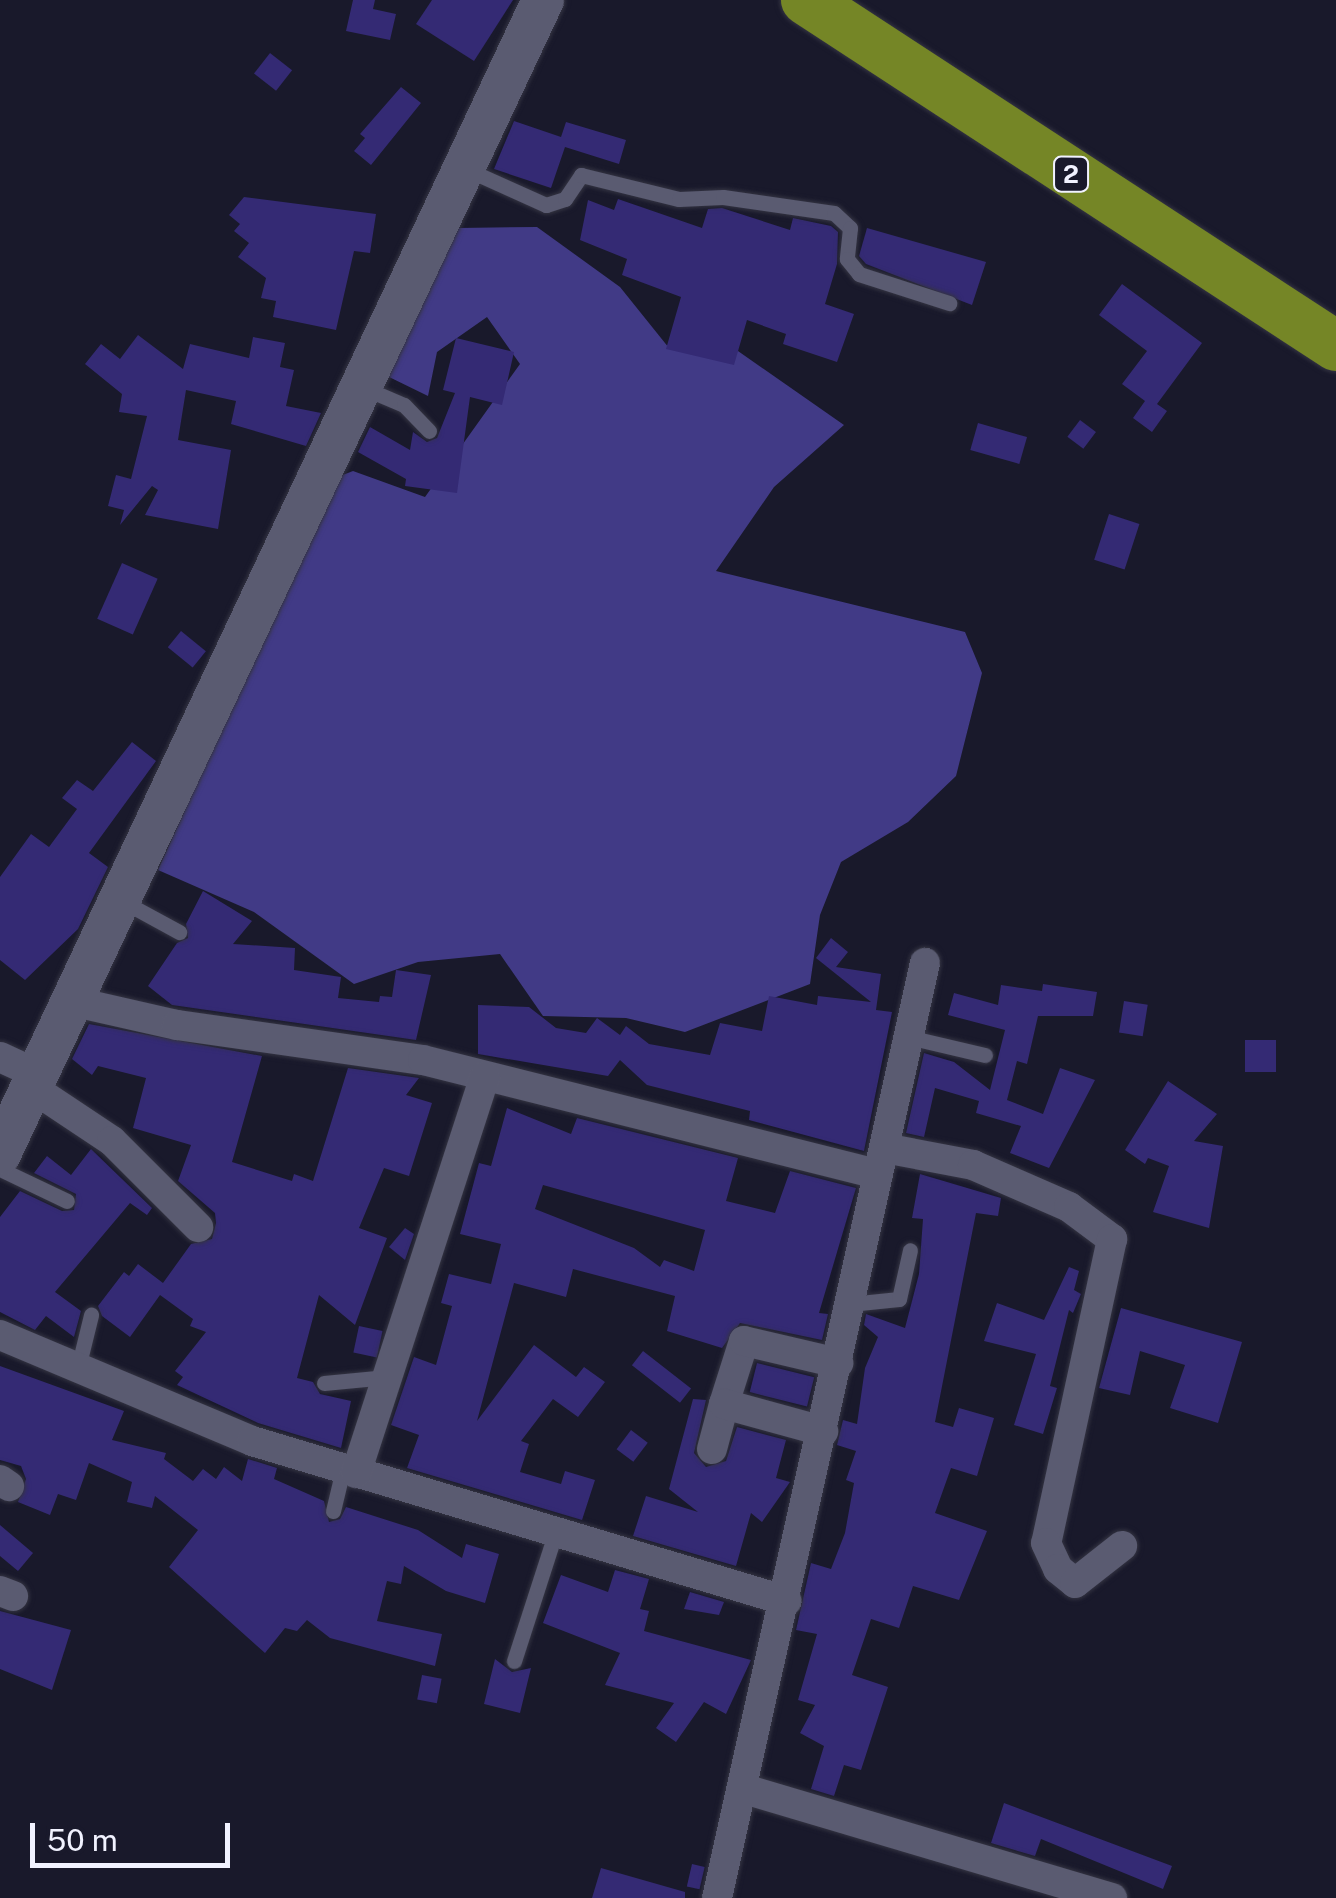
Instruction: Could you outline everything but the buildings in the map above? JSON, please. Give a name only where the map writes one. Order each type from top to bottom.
[{"type":"highway","name":"2","points":[[806,0],[1336,346]]},
{"type":"main road","points":[[0,1154],[22,1073],[71,1001],[543,0]]},
{"type":"street","points":[[717,1898],[788,1602],[925,963]]},
{"type":"street","points":[[71,1001],[177,1025],[377,1051],[881,1161],[973,1165],[1033,1189],[1112,1239],[1046,1544],[1058,1570],[1074,1583],[1122,1546]]},
{"type":"street","points":[[22,1073],[112,1140],[198,1227]]},
{"type":"street","points":[[349,1471],[387,1377],[484,1076]]},
{"type":"street","points":[[0,1336],[216,1427],[349,1471],[788,1602]]},
{"type":"street","points":[[712,1449],[744,1341],[838,1363]]},
{"type":"street","points":[[724,1404],[823,1431]]},
{"type":"street","points":[[744,1788],[1112,1898]]},
{"type":"lane","points":[[466,169],[546,205],[564,199],[581,175],[680,199],[724,197],[834,213],[850,228],[847,259],[859,274],[949,303]]},
{"type":"lane","points":[[360,387],[404,405],[428,432]]},
{"type":"lane","points":[[120,900],[178,932]]},
{"type":"lane","points":[[908,1038],[985,1055]]},
{"type":"lane","points":[[0,1169],[68,1201]]},
{"type":"lane","points":[[850,1304],[899,1299],[910,1250]]},
{"type":"lane","points":[[78,1368],[92,1316]]},
{"type":"lane","points":[[324,1383],[387,1377]]},
{"type":"lane","points":[[334,1511],[349,1471]]},
{"type":"lane","points":[[514,1661],[555,1534]]},
{"type":"shaded area","points":[[537,227],[620,287],[669,348],[728,344],[844,425],[774,487],[716,571],[965,632],[982,673],[956,776],[908,822],[841,862],[820,915],[810,984],[685,1032],[626,1018],[543,1016],[500,954],[418,962],[354,984],[254,912],[158,870],[335,478],[353,471],[425,497],[520,364],[487,317],[437,352],[428,396],[385,375],[459,228]]}]
